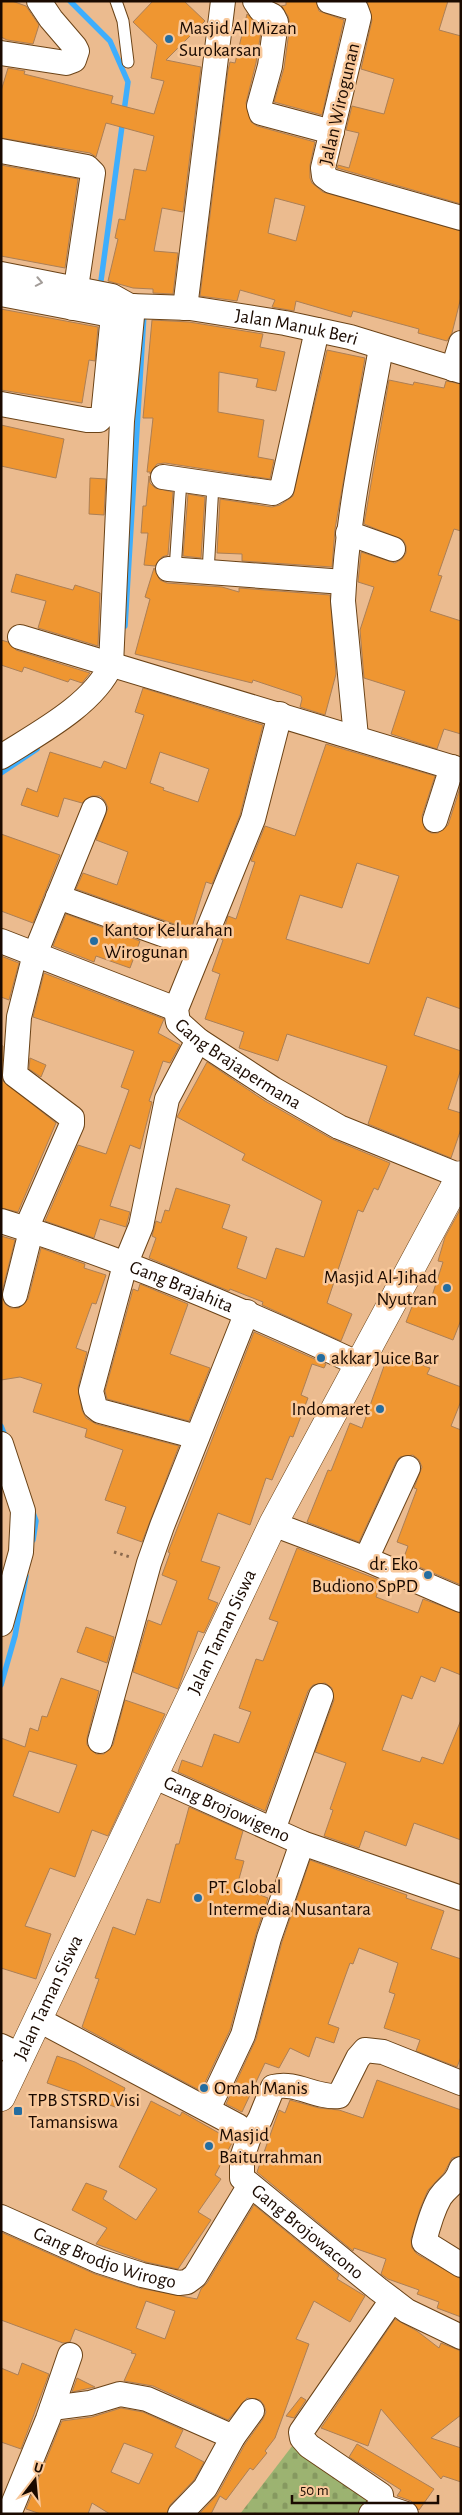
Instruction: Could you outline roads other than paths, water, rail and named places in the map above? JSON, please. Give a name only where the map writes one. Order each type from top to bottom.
[{"type":"main road","name":"Jalan Taman Siswa","points":[[1,2097],[12,2051],[39,2020],[273,1524],[458,1186]]},
{"type":"street","points":[[185,308],[222,1]]},
{"type":"street","points":[[255,1],[261,10],[273,16],[276,22],[270,66],[259,106],[261,113],[332,132]]},
{"type":"street","name":"Jalan Wirogunan","points":[[329,1],[356,10],[360,16],[323,168],[324,176],[330,181],[461,218]]},
{"type":"street","points":[[1,53],[71,63],[76,56],[75,47],[45,10]]},
{"type":"street","points":[[40,60],[45,10]]},
{"type":"street","points":[[1,151],[87,167],[93,173],[75,299]]},
{"type":"street","points":[[1,274],[75,299]]},
{"type":"street","points":[[1,294],[75,299]]},
{"type":"street","name":"Jalan Manuk Beri","points":[[75,299],[122,306],[185,308],[277,321],[350,337],[457,370]]},
{"type":"street","points":[[1,404],[87,420],[100,420],[105,411],[122,306]]},
{"type":"street","points":[[1,757],[88,696],[107,674],[110,665],[122,421],[122,306]]},
{"type":"street","points":[[172,478],[273,492],[282,488],[317,330]]},
{"type":"street","points":[[457,370],[461,343]]},
{"type":"street","points":[[356,737],[343,601],[344,582],[348,532],[381,348]]},
{"type":"street","points":[[348,532],[393,549]]},
{"type":"street","points":[[172,570],[344,582]]},
{"type":"street","points":[[20,637],[356,737],[456,769],[435,820]]},
{"type":"street","name":"Gang Brajapermana","points":[[280,714],[253,819],[176,1009],[178,1022],[198,1040],[272,1089],[339,1127],[458,1186]]},
{"type":"street","points":[[15,1295],[29,1230],[72,1124],[69,1114],[15,1075],[19,1017],[35,954],[94,809]]},
{"type":"street","points":[[58,897],[201,948]]},
{"type":"street","points":[[1,941],[176,1009]]},
{"type":"street","points":[[197,1437],[100,1411],[95,1407],[91,1391],[125,1265],[142,1226],[168,1099],[198,1040]]},
{"type":"street","name":"Gang Brajahita","points":[[1,1221],[125,1265],[247,1312],[359,1364]]},
{"type":"street","points":[[100,1741],[149,1563],[247,1312]]},
{"type":"street","points":[[1,1444],[23,1511],[21,1552],[1,1624]]},
{"type":"street","points":[[366,1559],[408,1468]]},
{"type":"street","points":[[273,1524],[366,1559],[461,1600]]},
{"type":"street","points":[[273,1830],[321,1696]]},
{"type":"street","name":"Gang Brojowigeno","points":[[153,1776],[302,1843],[461,1898]]},
{"type":"street","name":"Gang Brojowigeno","points":[[208,2109],[243,2035],[270,1938],[302,1843]]},
{"type":"street","points":[[39,2020],[208,2109],[238,2126],[249,2136]]},
{"type":"street","name":"Gang Brojowacono","points":[[461,2083],[383,2052],[364,2050],[339,2096],[325,2097],[287,2083],[273,2087],[260,2119],[249,2136],[241,2170],[242,2178],[250,2185],[392,2300],[407,2311],[461,2337]]},
{"type":"street","points":[[461,2169],[456,2183],[447,2189],[440,2198],[429,2222],[424,2242],[461,2265]]},
{"type":"street","name":"Gang Brodjo Wirogo","points":[[1,2217],[99,2261],[142,2276],[179,2284],[187,2282],[195,2276],[250,2185]]},
{"type":"street","points":[[392,2300],[301,2432],[302,2438],[309,2446],[381,2495],[377,2510],[406,2514]]},
{"type":"street","points":[[1,2512],[8,2514],[52,2408],[70,2355]]},
{"type":"street","points":[[52,2408],[90,2403],[120,2394],[147,2399],[233,2437]]},
{"type":"street","points":[[180,2514],[205,2488],[233,2437],[252,2411]]},
{"type":"lane","points":[[116,1],[123,21],[128,62]]},
{"type":"lane","points":[[172,478],[172,570]]},
{"type":"lane","points":[[208,573],[213,484]]},
{"type":"waterway","points":[[70,1],[110,41],[128,82],[100,288]]},
{"type":"waterway","points":[[125,626],[144,314]]},
{"type":"waterway","points":[[1,773],[37,749]]},
{"type":"waterway","points":[[1,1426],[6,1438]]},
{"type":"waterway","points":[[32,1510],[36,1521],[33,1540]]},
{"type":"waterway","points":[[1,1685],[15,1636],[26,1576]]},
{"type":"place","name":"Masjid Al Mizan Surokarsan","points":[[169,39]]},
{"type":"place","name":"Kantor Kelurahan Wirogunan","points":[[94,941]]},
{"type":"place","name":"Masjid Al-Jihad Nyutran","points":[[447,1288]]},
{"type":"place","name":"akkar Juice Bar","points":[[321,1358]]},
{"type":"place","name":"Indomaret","points":[[380,1409]]},
{"type":"place","name":"dr. Eko Budiono SpPD","points":[[428,1575]]},
{"type":"place","name":"PT. Global Intermedia Nusantara","points":[[198,1898]]},
{"type":"place","name":"Omah Manis","points":[[204,2088]]},
{"type":"place","name":"TPB STSRD Visi Tamansiswa","points":[[18,2111]]},
{"type":"place","name":"Masjid Baiturrahman","points":[[209,2146]]}]
